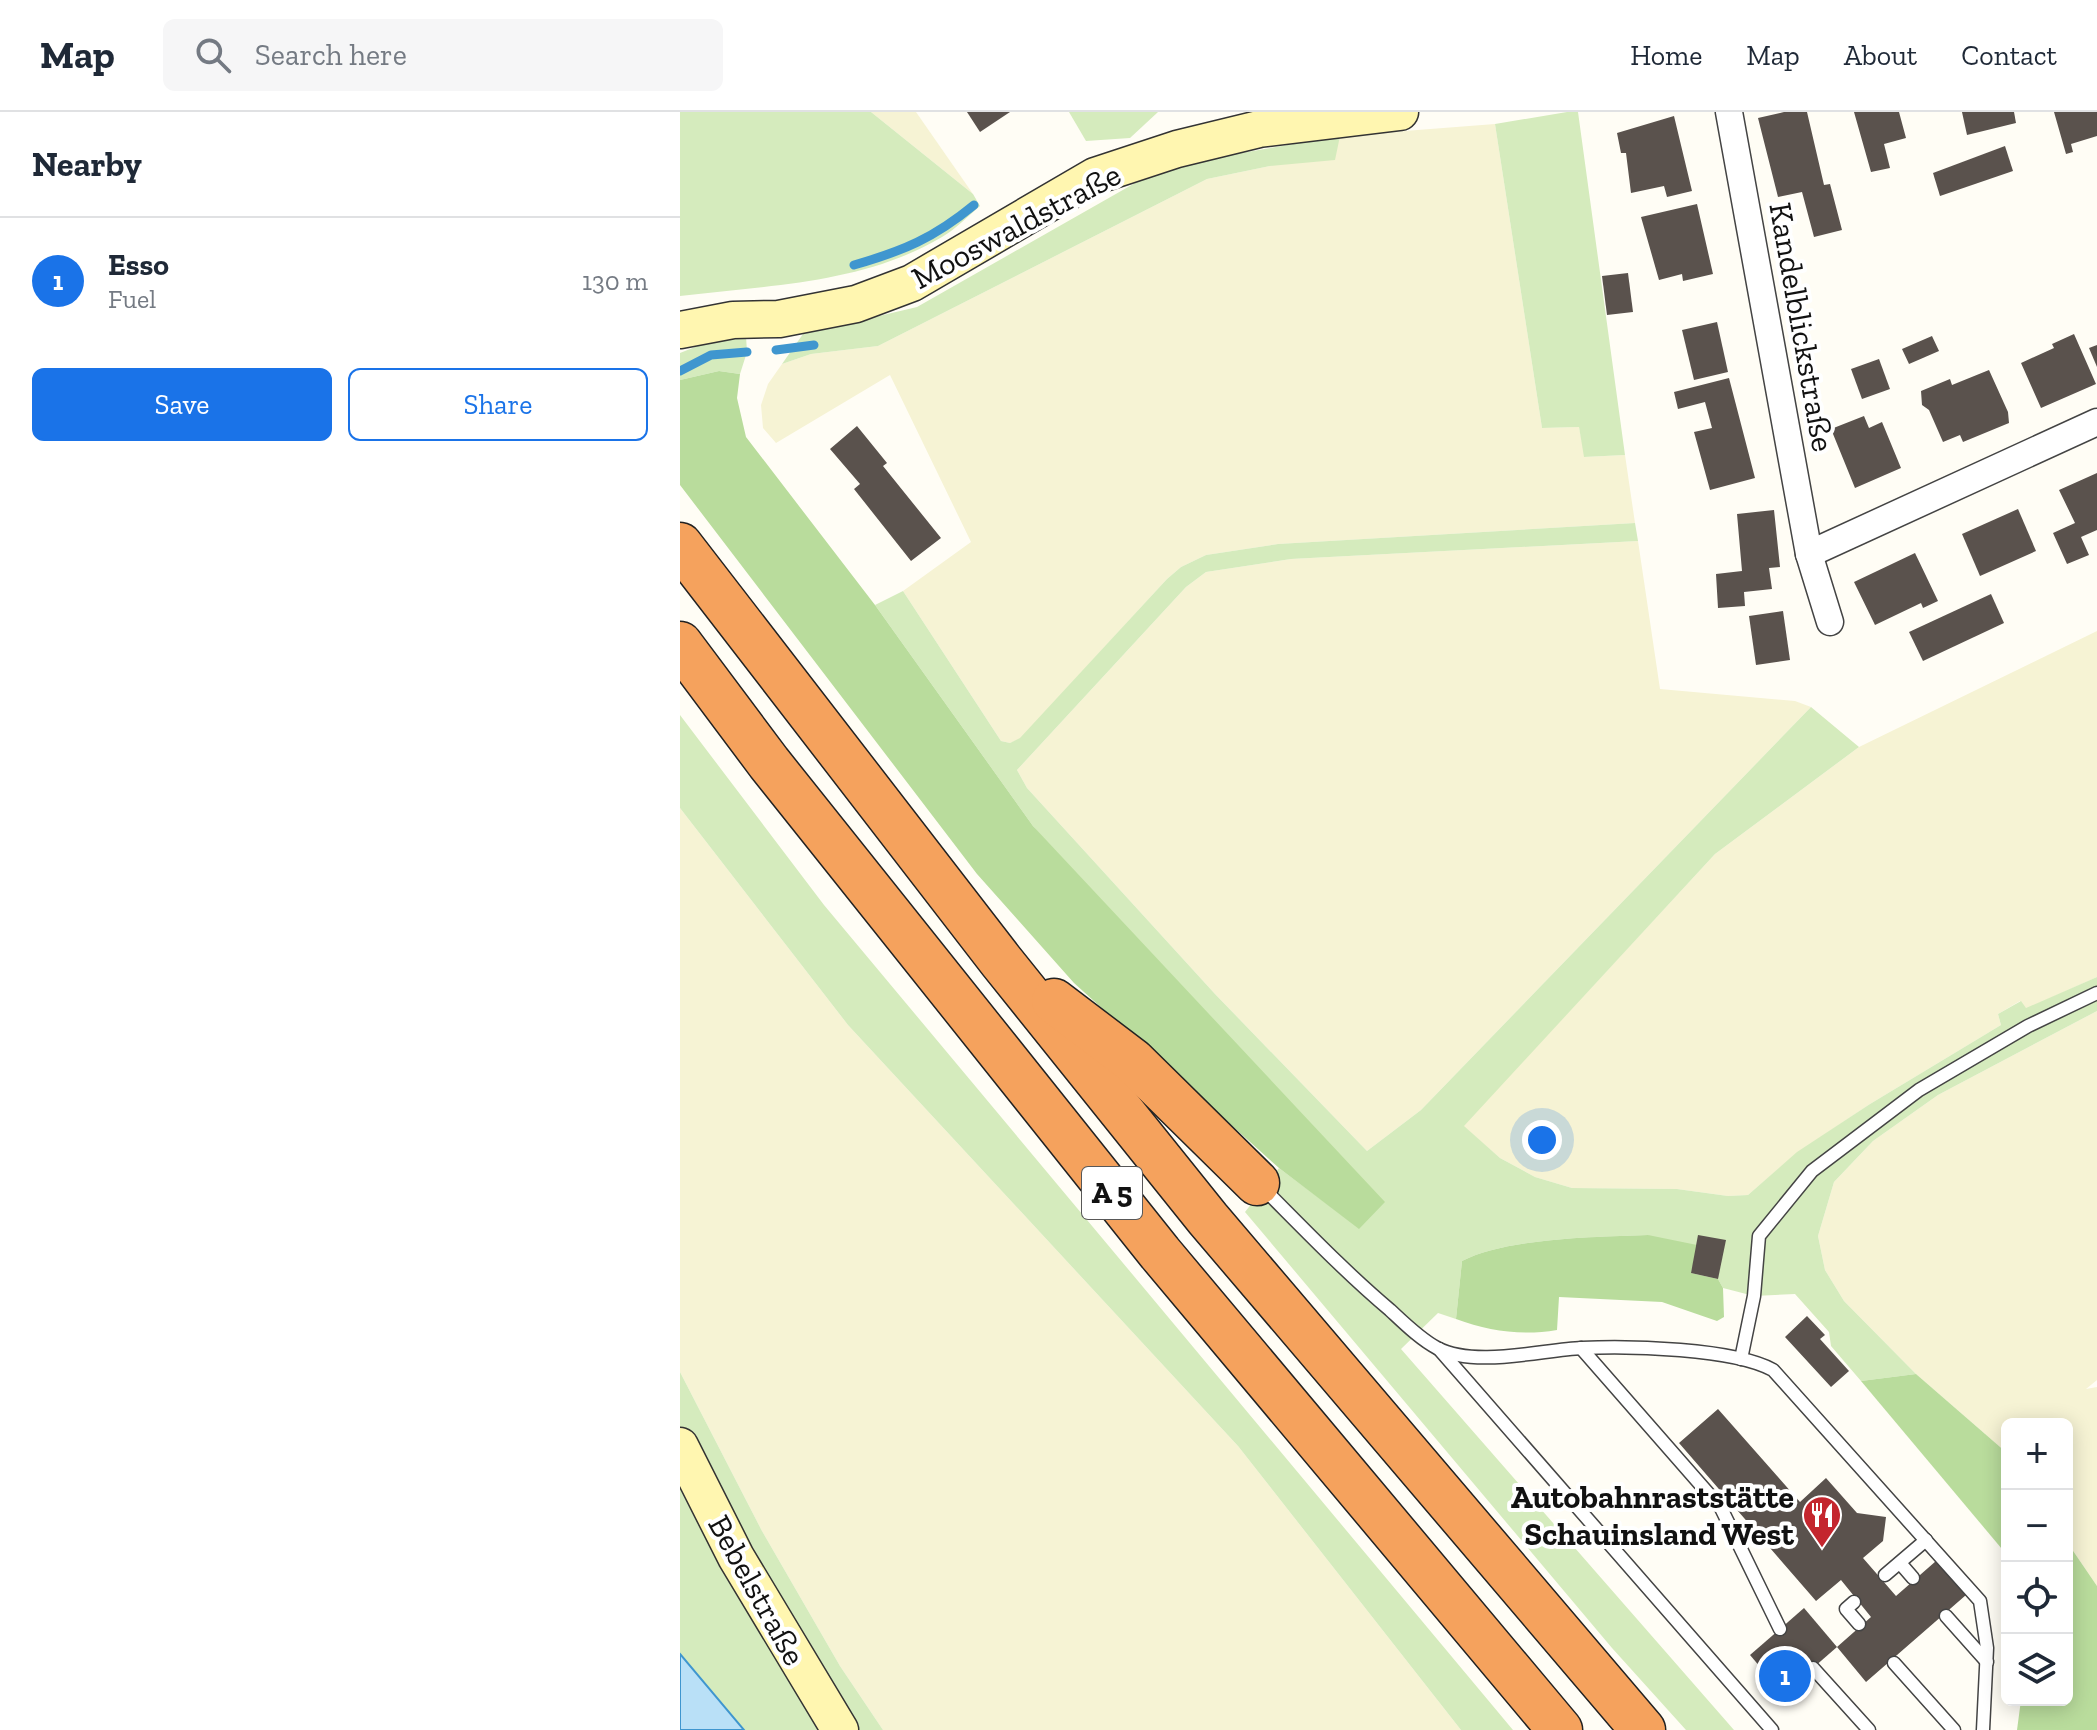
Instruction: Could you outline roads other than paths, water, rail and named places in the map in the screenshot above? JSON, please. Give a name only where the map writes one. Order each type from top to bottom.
[{"type":"highway","name":"A 5","points":[[680,545],[1001,961],[1218,1231],[1643,1730]]},
{"type":"highway","name":"A 5","points":[[680,644],[769,763],[1160,1253],[1560,1730]]},
{"type":"highway","points":[[1001,961],[1133,1061],[1257,1183]]},
{"type":"street","name":"Mooswaldstraße","points":[[680,330],[733,320],[779,319],[856,304],[941,268],[1095,176],[1177,149],[1259,129],[1400,112]]},
{"type":"street","name":"Kandelblickstraße","points":[[1729,112],[1809,554],[1830,622]]},
{"type":"street","points":[[1809,554],[2097,422]]},
{"type":"street","name":"Bebelstraße","points":[[680,1446],[736,1557],[840,1730]]},
{"type":"lane","points":[[1741,1359],[1754,1296],[1759,1236],[1812,1171],[1919,1090],[2028,1026],[2097,993]]},
{"type":"lane","points":[[1257,1183],[1359,1284],[1439,1349],[1772,1730]]},
{"type":"lane","points":[[1439,1349],[1471,1355],[1507,1356],[1581,1348],[1649,1349],[1741,1359],[1762,1364],[1782,1378],[1980,1601],[1985,1620],[1987,1662],[1983,1730]]},
{"type":"lane","points":[[1581,1348],[1721,1508],[1780,1629]]},
{"type":"lane","points":[[1885,1575],[1926,1540]]},
{"type":"lane","points":[[1900,1563],[1913,1578]]},
{"type":"lane","points":[[1854,1602],[1846,1609],[1859,1624]]},
{"type":"lane","points":[[1946,1616],[1987,1662]]},
{"type":"lane","points":[[1894,1663],[1954,1730]]},
{"type":"lane","points":[[1813,1668],[1869,1730]]},
{"type":"water","points":[[680,1654],[744,1730],[680,1730]]},
{"type":"waterway","points":[[854,265],[917,242],[974,205]]},
{"type":"waterway","points":[[776,350],[814,345]]},
{"type":"waterway","points":[[680,371],[711,355],[747,352]]},
{"type":"place","name":"Autobahnraststätte Schauinsland West","points":[[1822,1549]]},
{"type":"place","name":"Esso","points":[[1785,1676]]}]
